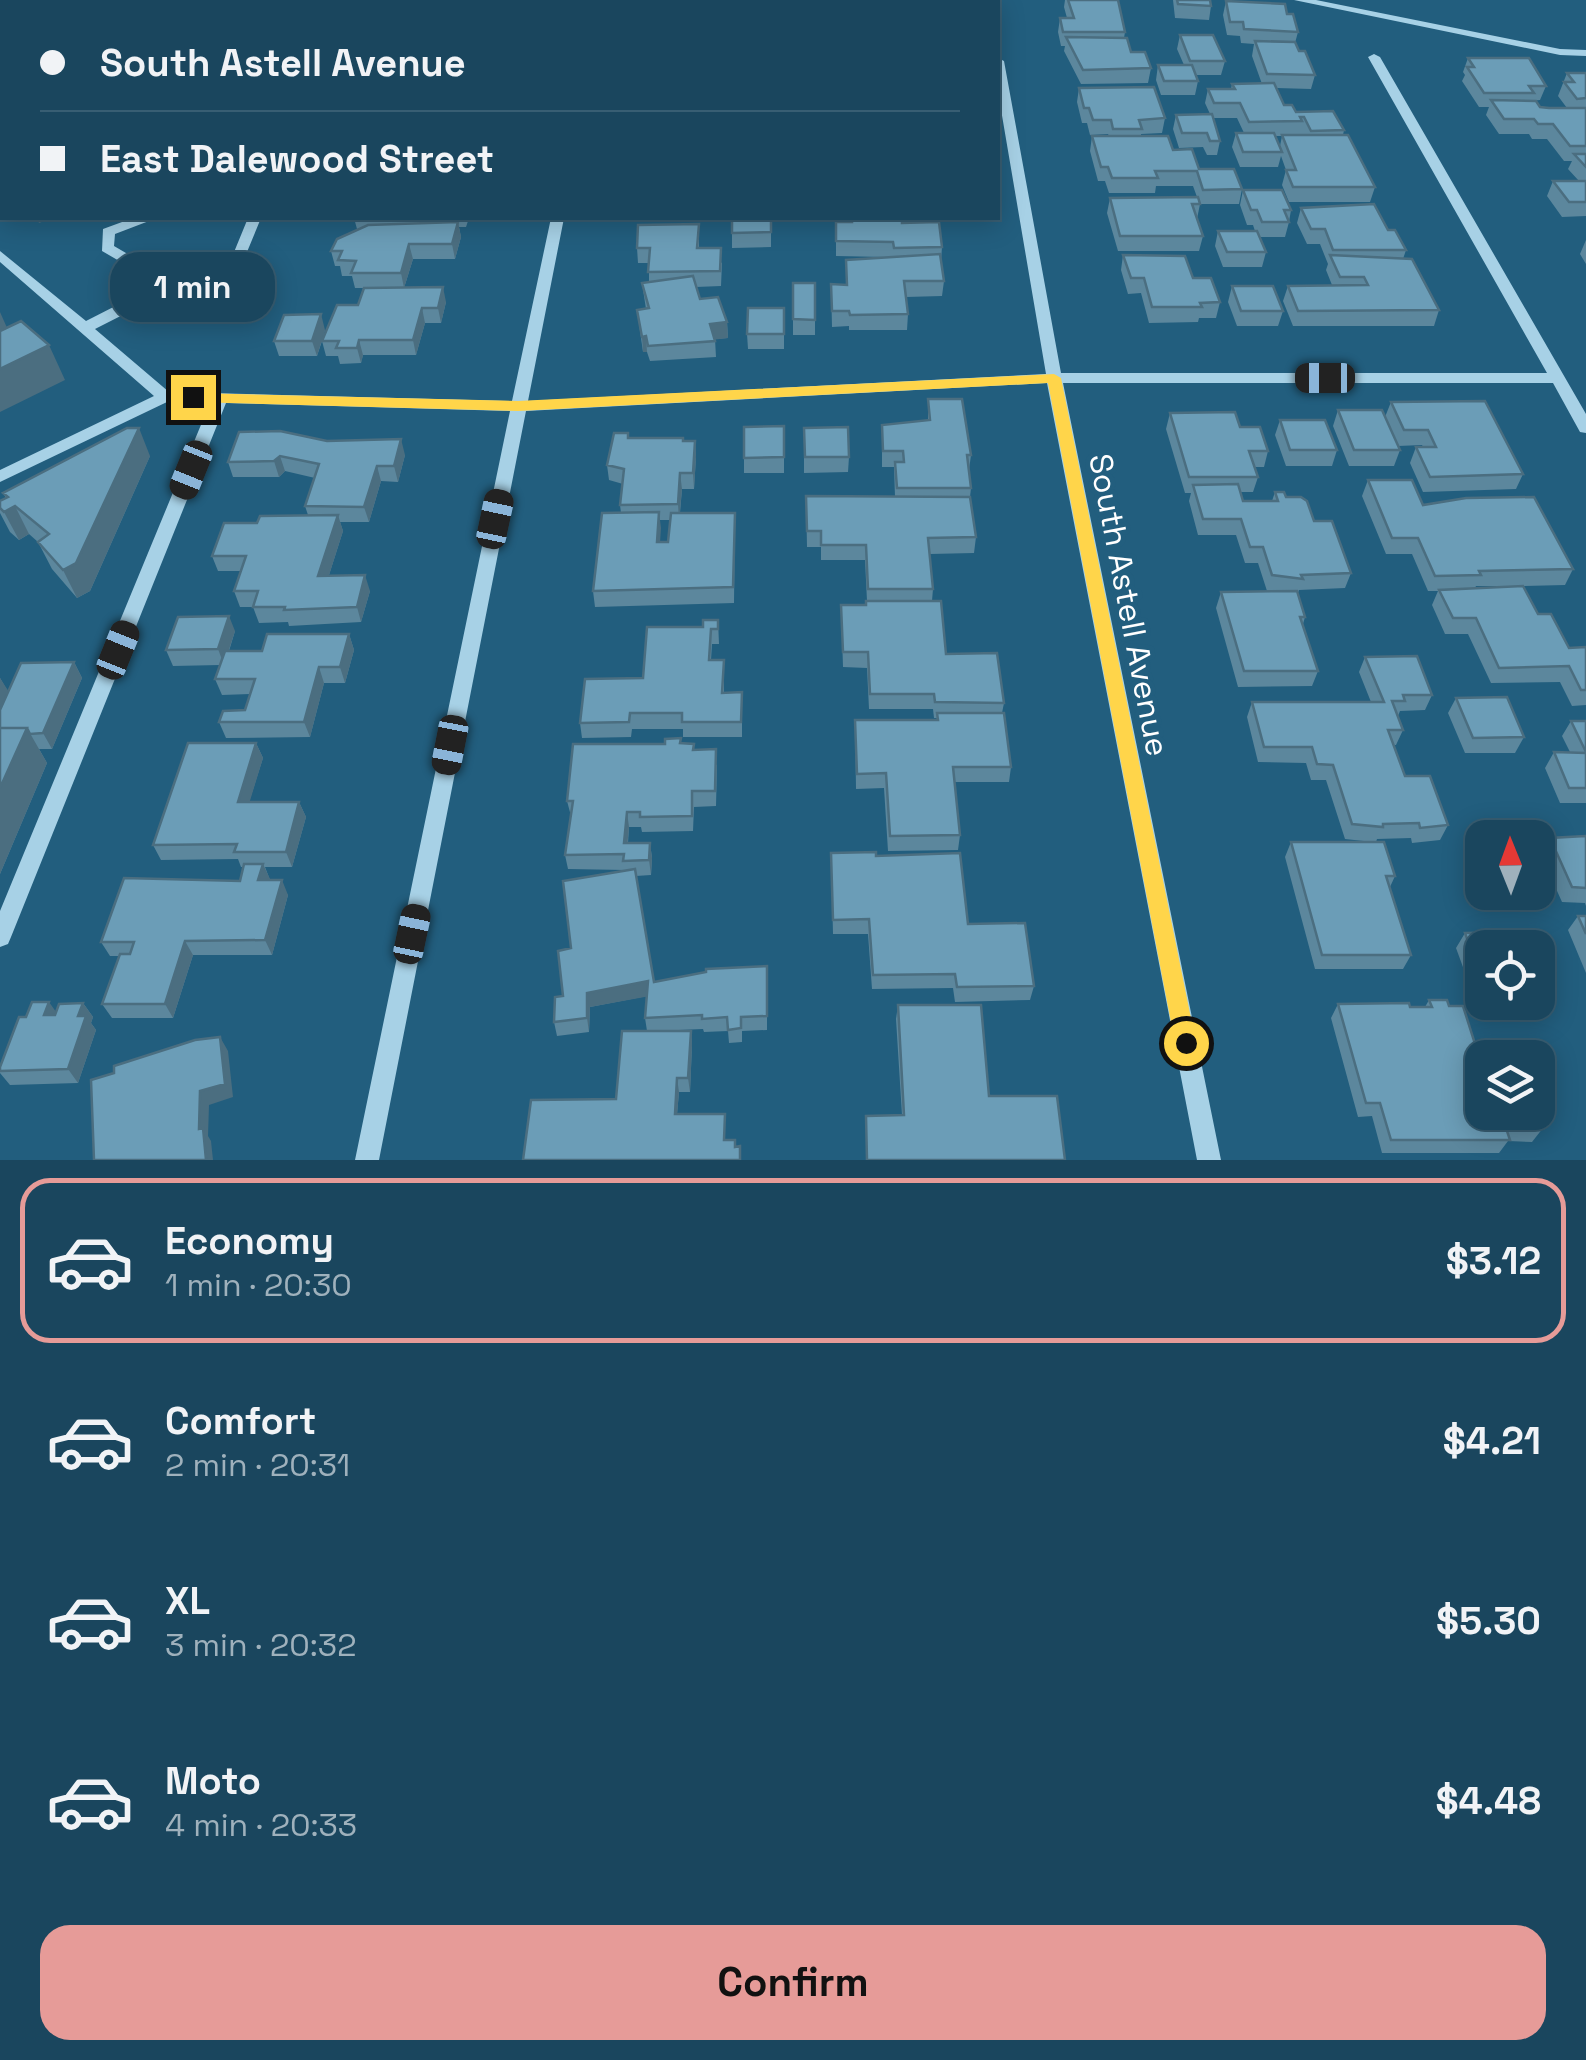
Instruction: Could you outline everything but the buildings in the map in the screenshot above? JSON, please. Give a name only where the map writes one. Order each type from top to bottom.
[{"type":"street","points":[[1299,0],[1349,4],[1560,52],[1586,52]]},
{"type":"street","points":[[1374,57],[1586,428]]},
{"type":"street","name":"South Astell Avenue","points":[[1000,72],[1054,378],[1209,1160]]},
{"type":"street","points":[[139,220],[108,232],[107,248],[174,286]]},
{"type":"street","points":[[86,328],[140,297],[174,286],[228,283],[253,220]]},
{"type":"street","points":[[367,1160],[557,220]]},
{"type":"street","points":[[0,255],[7,269],[86,328],[165,397]]},
{"type":"street","points":[[0,478],[165,397],[518,406],[1054,378],[1557,378]]},
{"type":"street","points":[[0,937],[220,398]]},
{"type":"route","points":[[193,397],[518,406],[1054,378],[1186,1043]]}]
